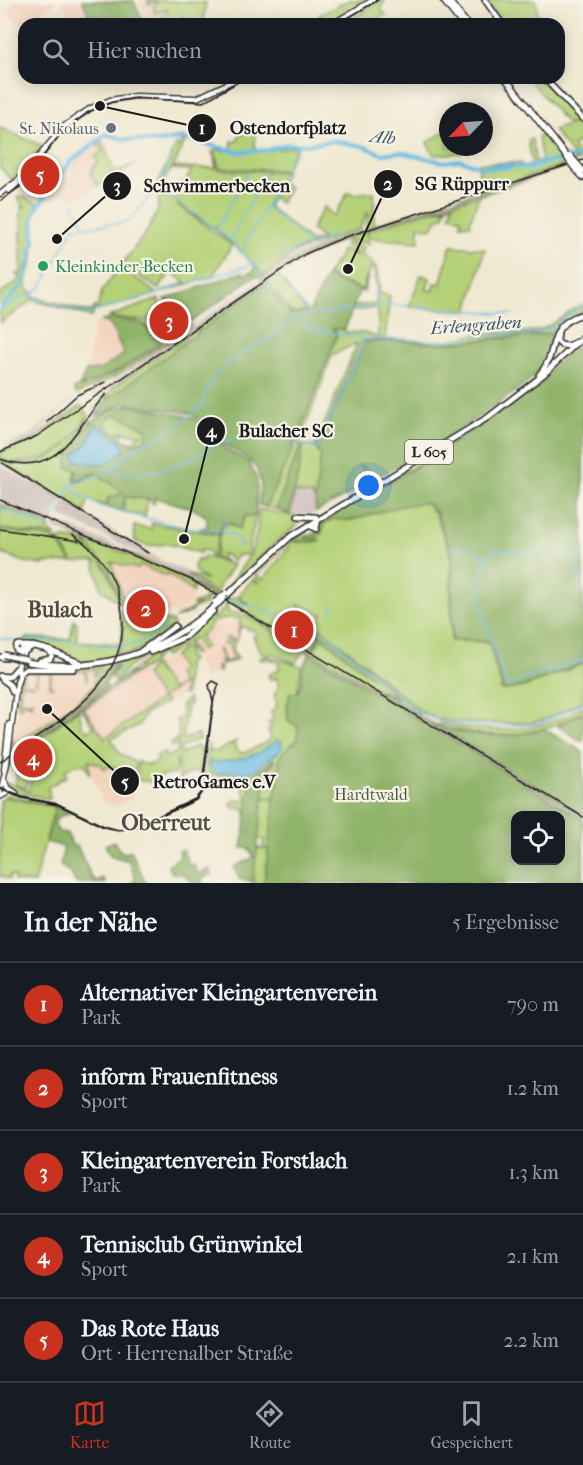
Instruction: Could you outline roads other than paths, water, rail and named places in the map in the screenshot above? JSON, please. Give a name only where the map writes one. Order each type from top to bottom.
[{"type":"highway","points":[[443,0],[457,18]]},
{"type":"highway","points":[[448,0],[462,18]]},
{"type":"highway","points":[[510,84],[569,156],[583,177]]},
{"type":"highway","points":[[513,84],[549,132]]},
{"type":"highway","points":[[575,165],[583,171]]},
{"type":"main road","points":[[342,18],[373,0]]},
{"type":"main road","points":[[485,0],[498,18]]},
{"type":"main road","points":[[0,195],[13,189],[54,137],[76,116],[110,100],[140,96],[188,99],[202,97],[227,84]]},
{"type":"main road","points":[[550,84],[583,119]]},
{"type":"main road","points":[[583,315],[565,324],[557,335],[557,341],[563,346],[576,342],[583,336]]},
{"type":"main road","points":[[539,375],[549,362],[553,338],[559,327],[583,315]]},
{"type":"main road","name":"L 605","points":[[2,657],[62,666],[100,664],[142,652],[176,634],[217,604],[274,547],[300,527],[421,460],[487,418],[543,375],[583,336]]},
{"type":"main road","name":"L 605","points":[[226,595],[274,550],[306,525],[313,525],[316,529],[318,517],[450,439],[539,375],[576,342]]},
{"type":"main road","points":[[300,527],[301,520],[298,516],[318,517]]},
{"type":"main road","points":[[142,652],[159,650],[185,637],[204,621],[217,604]]},
{"type":"main road","points":[[142,652],[175,626]]},
{"type":"main road","points":[[20,649],[33,646],[46,648],[52,653],[50,659],[40,661]]},
{"type":"main road","points":[[1,678],[9,677],[18,666],[25,651],[33,646]]},
{"type":"main road","points":[[20,649],[44,647],[64,658],[81,663]]},
{"type":"main road","points":[[0,795],[5,777],[20,649]]},
{"type":"main road","name":"L 605","points":[[27,661],[81,663],[142,652]]},
{"type":"main road","points":[[0,785],[13,692],[20,673],[26,669],[68,669],[100,664]]},
{"type":"main road","points":[[1,678],[17,681]]},
{"type":"main road","points":[[1,678],[13,692]]},
{"type":"main road","points":[[5,777],[6,786],[16,793]]},
{"type":"main road","points":[[0,795],[7,793]]},
{"type":"water","points":[[96,425],[118,438],[125,450],[106,464],[77,462],[74,455],[88,443]]},
{"type":"water","points":[[276,740],[282,742],[281,750],[250,773],[226,772],[218,775],[210,769],[211,762],[246,757],[262,751]]},
{"type":"waterway","points":[[481,0],[494,18]]},
{"type":"waterway","points":[[547,84],[577,117],[578,122]]},
{"type":"waterway","points":[[579,124],[583,131]]},
{"type":"waterway","name":"Alb","points":[[0,309],[25,282],[27,265],[31,259],[29,251],[34,245],[33,216],[37,208],[70,162],[107,134],[122,139],[160,142],[181,138],[238,152],[268,150],[287,144],[302,145],[335,141],[363,146],[382,154],[400,152],[443,162],[460,160],[485,168],[504,165],[528,168],[540,163],[583,156]]},
{"type":"waterway","points":[[0,310],[40,289],[74,228],[128,222],[159,186],[179,138]]},
{"type":"waterway","points":[[550,144],[559,155]]},
{"type":"waterway","points":[[285,171],[298,147]]},
{"type":"waterway","name":"Alb","points":[[560,156],[560,161]]},
{"type":"waterway","name":"Alb","points":[[530,169],[545,163]]},
{"type":"waterway","name":"Alb","points":[[490,168],[512,167]]},
{"type":"waterway","points":[[248,172],[217,229],[261,274]]},
{"type":"waterway","points":[[242,250],[285,172]]},
{"type":"waterway","points":[[230,240],[267,173]]},
{"type":"waterway","name":"Alb","points":[[56,180],[61,174]]},
{"type":"waterway","points":[[161,190],[214,227]]},
{"type":"waterway","points":[[74,203],[83,223]]},
{"type":"waterway","points":[[267,207],[309,242]]},
{"type":"waterway","points":[[278,256],[333,235]]},
{"type":"waterway","points":[[253,265],[262,262]]},
{"type":"waterway","points":[[158,293],[250,265]]},
{"type":"waterway","points":[[377,305],[378,287]]},
{"type":"waterway","points":[[97,311],[157,293]]},
{"type":"waterway","points":[[294,295],[308,311]]},
{"type":"waterway","points":[[32,298],[87,314],[95,311]]},
{"type":"waterway","points":[[376,307],[390,305]]},
{"type":"waterway","name":"Erlengraben","points":[[392,305],[512,314]]},
{"type":"waterway","points":[[308,315],[375,307]]},
{"type":"waterway","name":"Erlengraben","points":[[111,470],[132,473],[153,472],[192,458],[221,442],[236,439],[271,440],[317,449],[365,340],[442,341],[481,335],[528,334],[549,329],[583,307]]},
{"type":"waterway","points":[[300,316],[307,315]]},
{"type":"waterway","points":[[296,317],[310,329],[363,338]]},
{"type":"waterway","points":[[191,414],[202,406],[206,391],[221,369],[231,360],[279,332],[297,317]]},
{"type":"waterway","points":[[62,499],[70,486],[114,469],[137,446],[160,437],[189,416]]},
{"type":"waterway","points":[[71,490],[100,506],[165,523]]},
{"type":"waterway","points":[[52,520],[59,503]]},
{"type":"waterway","points":[[0,508],[47,528],[50,525]]},
{"type":"waterway","points":[[223,530],[225,519]]},
{"type":"waterway","points":[[167,524],[195,529]]},
{"type":"waterway","points":[[198,529],[218,532]]},
{"type":"waterway","points":[[222,533],[232,534],[243,547]]},
{"type":"waterway","points":[[450,548],[470,547],[485,557]]},
{"type":"waterway","points":[[544,552],[537,552],[528,560],[524,551],[493,550],[484,563],[481,579],[484,616],[506,686],[583,660]]},
{"type":"waterway","points":[[547,552],[572,551],[577,557],[574,565],[583,588]]},
{"type":"waterway","points":[[579,555],[583,551]]},
{"type":"waterway","points":[[228,603],[233,601],[264,609],[324,632],[417,712],[442,722],[490,726],[538,724],[583,703]]},
{"type":"waterway","points":[[332,608],[334,604]]},
{"type":"waterway","points":[[331,613],[332,609]]},
{"type":"waterway","points":[[121,647],[145,641],[169,624]]},
{"type":"waterway","points":[[0,638],[15,640]]},
{"type":"waterway","points":[[27,640],[68,641],[118,647]]},
{"type":"waterway","points":[[118,675],[120,665]]},
{"type":"tram line","points":[[348,18],[378,0]]},
{"type":"tram line","points":[[0,201],[20,187],[62,132],[88,112],[112,102],[135,98],[203,102],[234,84]]},
{"type":"tram line","points":[[0,788],[22,797],[58,804],[104,826],[119,830],[137,826],[195,799],[201,792],[213,702],[209,685],[213,681],[219,684],[214,698],[202,792],[196,800],[138,827],[119,830],[104,827],[58,805],[22,798],[0,789]]},
{"type":"railway","points":[[0,452],[37,436],[305,254],[345,237],[583,160]]},
{"type":"railway","points":[[47,422],[77,395],[106,382]]},
{"type":"railway","points":[[0,459],[20,464],[37,463],[51,457],[63,448],[106,394]]},
{"type":"railway","points":[[2,463],[148,553]]},
{"type":"railway","points":[[0,500],[192,580],[583,817]]},
{"type":"railway","points":[[0,529],[79,541]]},
{"type":"railway","points":[[0,762],[45,732],[88,698],[105,678],[117,655],[123,630],[120,601],[114,581],[97,555],[73,535]]},
{"type":"place","name":"Ostendorfplatz","points":[[100,106]]},
{"type":"place","name":"St. Nikolaus","points":[[111,128]]},
{"type":"place","name":"Das Rote Haus","points":[[40,175]]},
{"type":"place","name":"Schwimmerbecken","points":[[57,239]]},
{"type":"place","name":"Kleinkinder-Becken","points":[[43,266]]},
{"type":"place","name":"SG Rüppurr","points":[[348,269]]},
{"type":"place","name":"Kleingartenverein Forstlach","points":[[169,321]]},
{"type":"place","name":"Bulacher SC","points":[[184,539]]},
{"type":"place","name":"inform Frauenfitness","points":[[146,609]]},
{"type":"place","name":"Alternativer Kleingartenverein","points":[[294,630]]},
{"type":"place","name":"RetroGames e.V","points":[[47,709]]},
{"type":"place","name":"Tennisclub Grünwinkel","points":[[33,758]]},
{"type":"district","name":"Bulach","points":[[60,609]]},
{"type":"district","name":"Oberreut","points":[[166,822]]},
{"type":"park label","name":"Hardtwald","points":[[371,794]]}]
